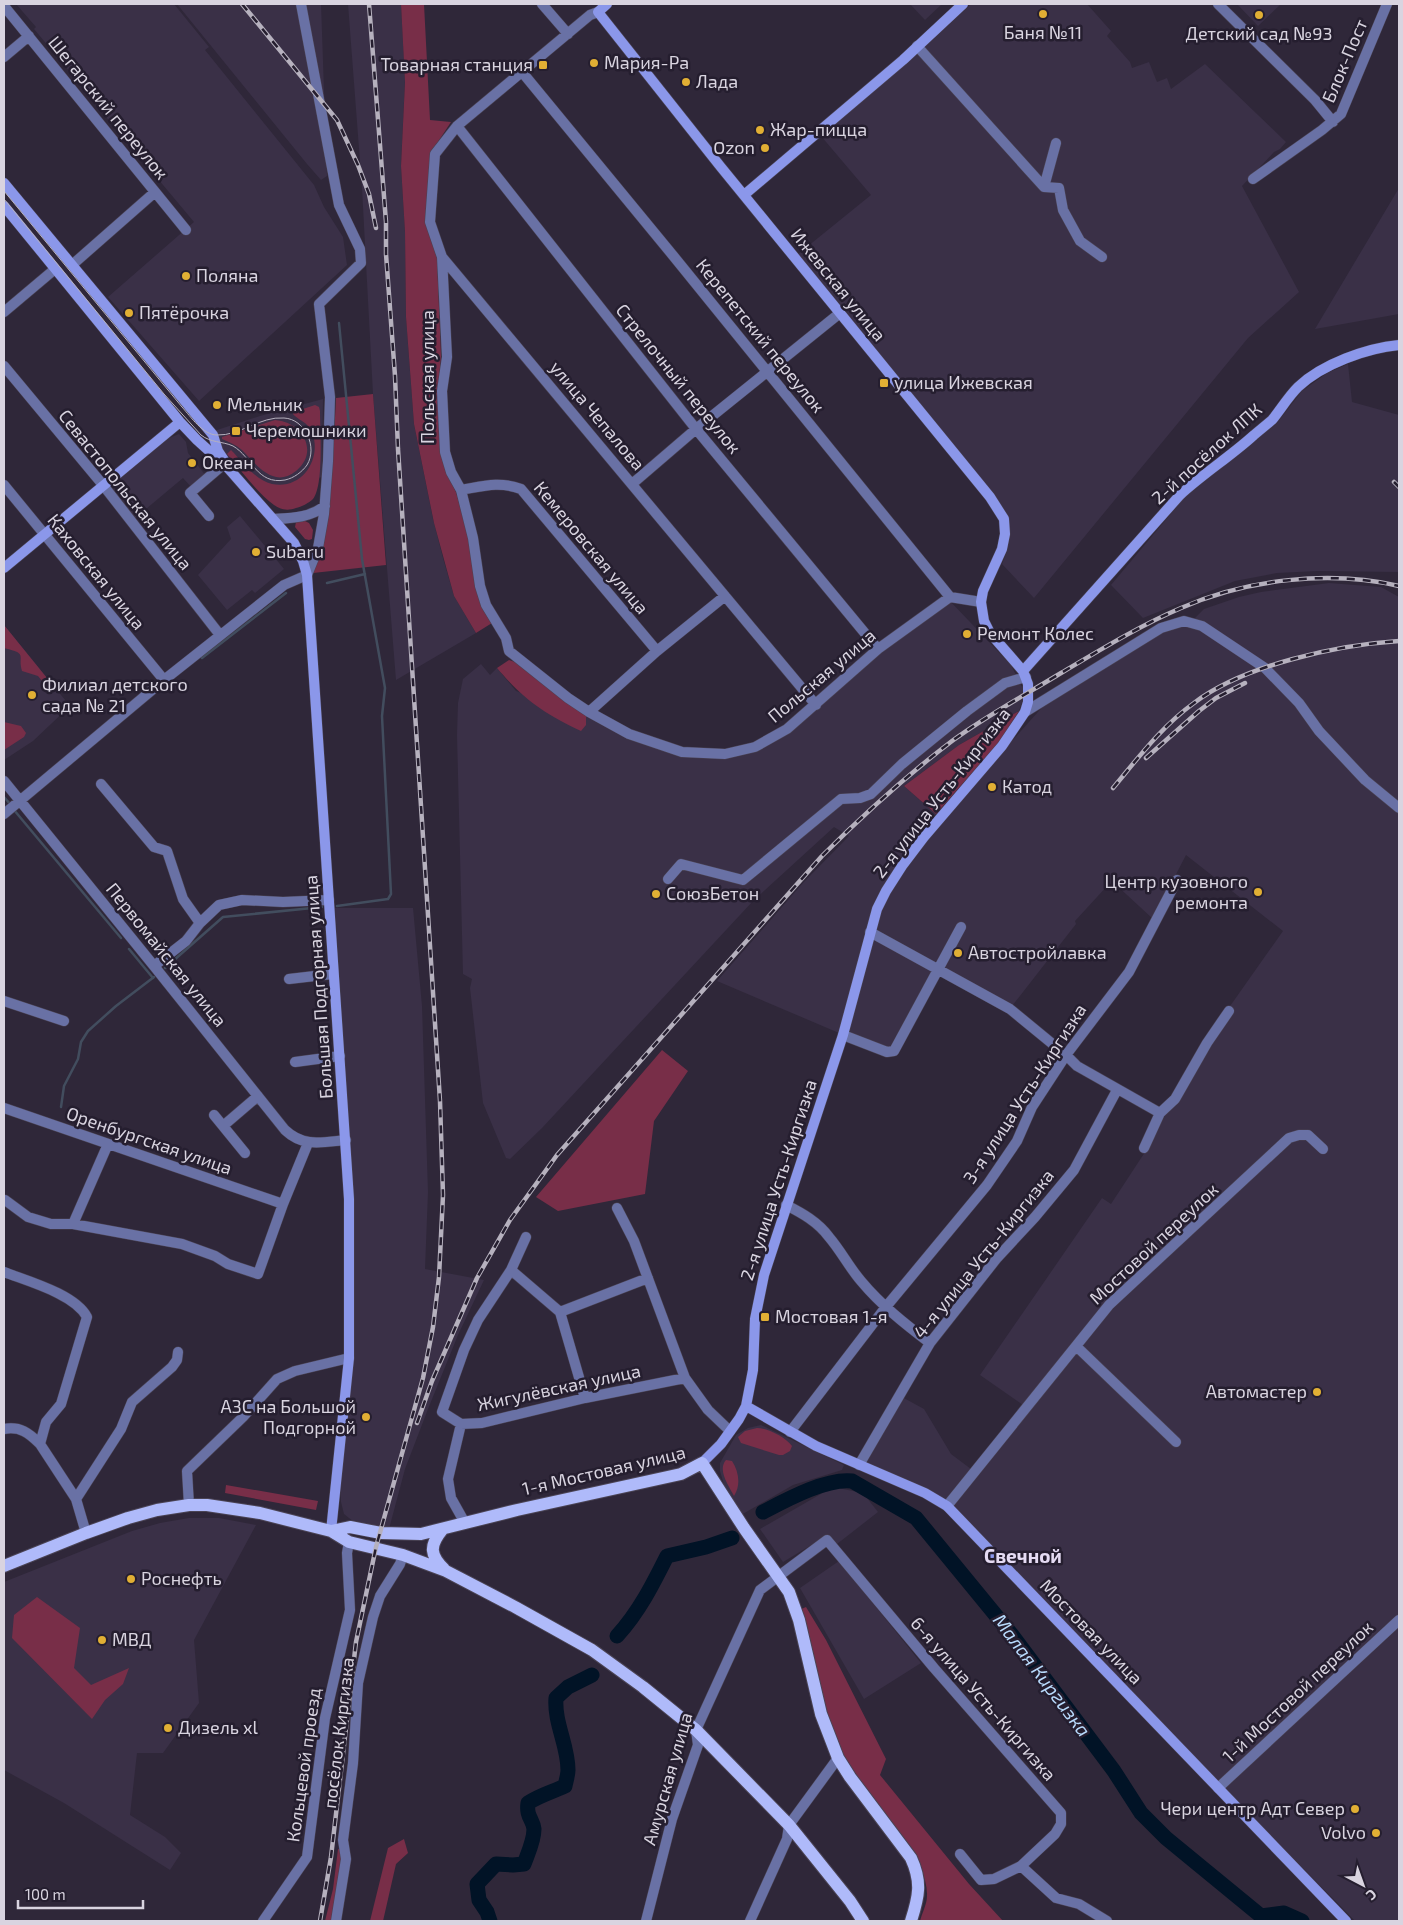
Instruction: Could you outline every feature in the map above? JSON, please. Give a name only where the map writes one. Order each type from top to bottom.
[{"type":"main road","points":[[598,12],[607,4]]},
{"type":"main road","points":[[744,195],[963,4]]},
{"type":"main road","name":"Ижевская улица","points":[[598,12],[840,314],[990,497],[1004,519],[1005,534],[1002,549],[983,590],[981,602]]},
{"type":"main road","name":"Большая Подгорная улица","points":[[4,183],[213,435],[218,451],[226,466]]},
{"type":"main road","name":"Большая Подгорная улица","points":[[4,206],[180,422],[226,466],[294,544],[303,561],[307,575],[329,900],[332,974],[340,1056],[349,1199],[349,1358],[331,1531]]},
{"type":"main road","name":"2-й посёлок ЛПК","points":[[1024,674],[1180,495],[1235,452],[1271,420],[1298,387],[1324,369],[1350,357],[1399,345]]},
{"type":"main road","points":[[4,568],[180,422]]},
{"type":"main road","points":[[199,442],[206,441],[213,435]]},
{"type":"main road","points":[[981,602],[984,621],[990,633],[1024,674],[1029,693],[1025,712]]},
{"type":"main road","name":"2-я улица Усть-Киргизка","points":[[746,1406],[753,1370],[754,1327],[758,1297],[786,1205],[843,1035],[870,932],[886,891],[924,837],[1002,746],[1025,712]]},
{"type":"main road","name":"1-я Мостовая улица","points":[[331,1531],[350,1528],[402,1535],[421,1534],[517,1510],[681,1474],[702,1463],[715,1452],[746,1406]]},
{"type":"main road","name":"Мостовая улица","points":[[746,1406],[816,1446],[924,1493],[948,1506],[1346,1921]]},
{"type":"main road","points":[[702,1463],[744,1528],[789,1592],[799,1620],[821,1714],[838,1758],[850,1777],[911,1858],[918,1873],[918,1893],[911,1921]]},
{"type":"main road","points":[[4,1566],[86,1533],[147,1513],[189,1506],[224,1507],[331,1531],[349,1542],[403,1555],[446,1571],[515,1606],[592,1650],[643,1687],[696,1730],[789,1825],[850,1901],[863,1921]]},
{"type":"main road","points":[[442,1530],[435,1538],[433,1554],[436,1561],[446,1571]]},
{"type":"street","points":[[4,814],[220,635],[284,585],[307,575],[318,548],[325,506],[330,397],[319,304],[361,263],[360,249],[339,205],[301,4]]},
{"type":"street","points":[[542,4],[568,34]]},
{"type":"street","points":[[1218,4],[1315,100],[1333,122]]},
{"type":"street","name":"Блок-Пост","points":[[1253,179],[1333,122],[1341,114],[1387,4]]},
{"type":"street","name":"Шегарский переулок","points":[[4,6],[186,230]]},
{"type":"street","name":"улица Чепалова","points":[[598,12],[590,15],[457,126],[435,154],[430,222],[442,257],[816,705]]},
{"type":"street","points":[[4,57],[28,36]]},
{"type":"street","points":[[917,46],[1044,187],[1059,188],[1063,210],[1080,241],[1102,257]]},
{"type":"street","name":"Керепетский переулок","points":[[522,72],[950,597]]},
{"type":"street","name":"Стрелочный переулок","points":[[457,126],[696,429],[878,649]]},
{"type":"street","points":[[1044,187],[1056,143]]},
{"type":"street","points":[[72,265],[155,192]]},
{"type":"street","name":"Польская улица","points":[[442,257],[447,357],[442,391],[445,452],[451,472],[461,490],[473,538],[480,586],[486,605],[506,638],[509,651],[568,698],[629,734],[682,752],[725,754],[755,748],[787,729],[878,649],[950,597]]},
{"type":"street","points":[[4,312],[55,269]]},
{"type":"street","points":[[632,484],[696,429],[840,314]]},
{"type":"street","name":"Севастопольская улица","points":[[4,366],[103,485],[220,635]]},
{"type":"street","points":[[209,516],[190,493],[226,466]]},
{"type":"street","name":"Кемеровская улица","points":[[461,490],[496,484],[508,484],[522,489],[657,651]]},
{"type":"street","name":"Каховская улица","points":[[4,485],[164,680]]},
{"type":"street","points":[[273,519],[300,517],[316,512],[325,506]]},
{"type":"street","points":[[589,712],[657,651],[725,596]]},
{"type":"street","points":[[950,597],[981,602]]},
{"type":"street","name":"2-я улица Усть-Киргизка","points":[[1025,712],[1161,628],[1184,621],[1202,626],[1264,668],[1299,704],[1319,731],[1365,780],[1399,808]]},
{"type":"street","points":[[668,879],[681,864],[743,880],[841,799],[860,798],[870,794],[902,764],[967,711],[1005,683],[1024,674]]},
{"type":"street","name":"Первомайская улица","points":[[4,781],[285,1130],[296,1138],[308,1143]]},
{"type":"street","points":[[101,784],[154,847],[167,851],[183,899],[200,923]]},
{"type":"street","name":"3-я улица Усть-Киргизка","points":[[790,1432],[886,1308],[987,1185],[1017,1141],[1032,1107],[1066,1055],[1129,972],[1177,880]]},
{"type":"street","points":[[154,966],[186,941],[200,923],[219,905],[242,900],[283,902],[329,900]]},
{"type":"street","points":[[843,1035],[887,1052],[894,1051],[961,927]]},
{"type":"street","points":[[870,932],[1010,1009],[1078,1066],[1160,1113]]},
{"type":"street","points":[[289,979],[332,974]]},
{"type":"street","points":[[4,1001],[64,1021]]},
{"type":"street","points":[[1144,1148],[1160,1113],[1175,1099],[1207,1043],[1229,1012]]},
{"type":"street","points":[[296,1062],[340,1056]]},
{"type":"street","name":"4-я улица Усть-Киргизка","points":[[859,1465],[864,1453],[930,1343],[997,1258],[1035,1217],[1074,1170],[1117,1090]]},
{"type":"street","points":[[223,1126],[258,1096]]},
{"type":"street","name":"Оренбургская улица","points":[[4,1108],[283,1204]]},
{"type":"street","points":[[214,1115],[245,1153]]},
{"type":"street","name":"Мостовой переулок","points":[[948,1506],[1109,1305],[1289,1138],[1308,1135],[1324,1149]]},
{"type":"street","points":[[5,1200],[28,1217],[51,1224],[73,1224],[182,1244],[214,1256],[228,1264],[258,1274],[283,1204],[308,1143],[346,1140]]},
{"type":"street","points":[[73,1224],[108,1144]]},
{"type":"street","points":[[786,1205],[808,1217],[828,1236],[860,1281],[886,1308],[930,1343]]},
{"type":"street","points":[[617,1208],[634,1241],[685,1378],[708,1410],[730,1431]]},
{"type":"street","points":[[526,1237],[511,1270],[560,1312],[585,1398]]},
{"type":"street","name":"Жигулёвская улица","points":[[511,1270],[478,1320],[464,1350],[442,1412],[461,1424],[482,1423],[585,1398],[685,1378]]},
{"type":"street","points":[[4,1272],[64,1296],[83,1310],[87,1320],[60,1404],[46,1422],[40,1444]]},
{"type":"street","points":[[560,1312],[648,1278]]},
{"type":"street","points":[[1076,1346],[1176,1442]]},
{"type":"street","points":[[76,1499],[121,1429],[132,1402],[172,1367],[177,1360],[178,1352]]},
{"type":"street","points":[[189,1506],[187,1471],[243,1417],[277,1379],[295,1371],[349,1358]]},
{"type":"street","points":[[461,1424],[448,1479],[451,1498],[465,1523]]},
{"type":"street","points":[[4,1429],[19,1429],[28,1432],[40,1444],[76,1499],[86,1533]]},
{"type":"street","name":"6-я улица Усть-Киргизка","points":[[779,1576],[827,1540],[934,1668],[1061,1813],[1061,1824],[1054,1834],[1021,1866],[994,1879],[981,1880],[960,1854]]},
{"type":"street","name":"Кольцевой проезд","points":[[263,1921],[307,1857],[325,1718],[350,1610],[347,1553],[349,1542]]},
{"type":"street","name":"посёлок Киргизка","points":[[336,1921],[341,1901],[346,1859],[343,1840],[353,1763],[358,1684],[372,1617],[380,1596],[400,1564],[403,1555]]},
{"type":"street","name":"Амурская улица","points":[[646,1921],[672,1819],[698,1745],[696,1730],[760,1590],[779,1576]]},
{"type":"street","name":"1-й Мостовой переулок","points":[[1218,1788],[1399,1620]]},
{"type":"street","points":[[750,1921],[787,1839],[789,1825],[838,1758]]},
{"type":"street","points":[[1021,1866],[1056,1898],[1079,1904],[1107,1921]]},
{"type":"shaded area","points":[[16,4],[174,4],[209,47],[205,50],[314,185],[324,207],[343,237],[347,265],[199,401],[108,297],[194,222],[102,112],[105,108],[80,78],[75,78],[34,29],[36,27]]},
{"type":"shaded area","points":[[177,4],[321,4],[327,176],[321,180],[307,164]]},
{"type":"shaded area","points":[[348,4],[401,4],[405,80],[401,166],[405,232],[406,317],[414,424],[433,519],[454,596],[476,633],[396,680],[373,394],[362,188]]},
{"type":"shaded area","points":[[401,4],[424,4],[430,120],[451,122],[432,151],[425,222],[437,258],[441,356],[438,392],[440,451],[447,474],[456,492],[492,623],[476,633],[454,596],[434,523],[414,424],[406,317],[405,232],[401,166],[405,82]]},
{"type":"shaded area","points":[[910,4],[942,4],[925,20]]},
{"type":"shaded area","points":[[971,4],[1087,4],[1111,31],[1107,36],[1130,62],[1132,68],[1149,62],[1157,82],[1167,78],[1171,89],[1205,64],[1286,142],[1242,186],[1299,292],[1248,338],[1034,598],[1002,564],[1007,551],[1008,518],[797,255],[871,195],[821,136],[907,63]]},
{"type":"shaded area","name":"Детский сад №93","points":[[1237,4],[1281,4],[1258,26]]},
{"type":"shaded area","points":[[1399,188],[1399,314],[1315,329]]},
{"type":"shaded area","points":[[1348,364],[1352,402],[1399,415],[1399,572],[1318,571],[1277,573],[1235,581],[1143,618],[1111,585],[1184,498],[1276,424],[1302,391],[1327,373]]},
{"type":"shaded area","points":[[373,394],[386,565],[313,573],[328,510],[336,398]]},
{"type":"shaded area","points":[[323,399],[322,477],[262,493],[224,454],[214,431],[260,416]]},
{"type":"shaded area","points":[[315,405],[319,407],[320,411],[321,443],[319,482],[316,492],[313,499],[303,506],[290,510],[282,509],[261,494],[227,454],[231,450],[250,470],[266,482],[282,485],[292,483],[306,472],[311,464],[315,445],[313,435],[306,424],[293,414]]},
{"type":"shaded area","points":[[275,420],[293,426],[305,439],[307,447],[307,455],[303,463],[288,476],[280,477],[266,473],[240,448],[222,439],[222,437]]},
{"type":"shaded area","points":[[179,434],[186,442],[188,453],[206,476],[192,488],[183,478],[134,519],[110,487],[169,438]]},
{"type":"shaded area","points":[[240,516],[284,569],[255,593],[252,590],[227,610],[198,575],[231,539],[227,527]]},
{"type":"shaded area","points":[[303,520],[309,523],[313,530],[312,539],[305,539],[295,527],[296,522]]},
{"type":"shaded area","points":[[1329,583],[1381,587],[1399,597],[1399,1921],[1355,1921],[1221,1785],[953,1506],[1105,1303],[1023,1405],[980,1375],[1102,1198],[1111,1204],[1147,1149],[1163,1114],[1228,1009],[1283,931],[1186,855],[1153,919],[1113,882],[1108,885],[1075,921],[1076,924],[1012,1006],[875,930],[881,908],[893,887],[934,828],[1046,703],[1165,630],[1187,626],[1204,609],[1261,592]]},
{"type":"shaded area","points":[[949,600],[1011,665],[1022,687],[1022,702],[1019,711],[959,745],[904,786],[936,814],[886,883],[874,904],[839,1033],[717,981],[803,883],[849,836],[834,827],[753,901],[542,1128],[510,1159],[506,1158],[483,1103],[470,988],[472,979],[463,974],[457,735],[458,703],[463,679],[481,664],[490,675],[497,668],[516,691],[586,716],[681,756],[758,751]]},
{"type":"shaded area","name":"Филиал детского сада № 21","points":[[4,625],[70,706],[33,741],[4,760]]},
{"type":"shaded area","points":[[4,625],[51,683],[47,687],[38,676],[22,671],[20,656],[17,652],[4,648]]},
{"type":"shaded area","points":[[509,660],[518,663],[586,716],[586,725],[581,731],[545,712],[516,689],[497,668]]},
{"type":"shaded area","points":[[1019,711],[1000,741],[936,814],[904,786],[959,745]]},
{"type":"shaded area","points":[[4,722],[21,726],[26,733],[24,737],[4,750]]},
{"type":"shaded area","points":[[335,908],[413,908],[422,1006],[428,1192],[425,1269],[484,1280],[458,1335],[405,1469],[389,1529],[354,1522],[344,1514],[341,1502],[340,1478],[353,1362],[354,1274],[350,1141]]},
{"type":"shaded area","points":[[873,939],[933,970],[892,1049],[848,1035]]},
{"type":"shaded area","points":[[662,1050],[688,1071],[654,1121],[645,1194],[558,1211],[536,1197]]},
{"type":"shaded area","points":[[902,1397],[924,1409],[951,1454],[971,1469],[946,1501],[865,1463]]},
{"type":"shaded area","points":[[761,1425],[844,1465],[842,1470],[793,1485],[741,1515],[724,1485],[720,1463],[736,1435],[748,1428]]},
{"type":"shaded area","points":[[757,1428],[771,1431],[781,1436],[792,1446],[790,1451],[779,1455],[741,1443],[738,1437],[745,1431]]},
{"type":"shaded area","points":[[726,1460],[732,1461],[738,1474],[738,1487],[734,1496],[723,1473]]},
{"type":"shaded area","points":[[226,1485],[318,1501],[316,1510],[225,1493]]},
{"type":"shaded area","points":[[833,1487],[863,1493],[878,1512],[837,1544],[828,1535],[783,1562],[760,1529]]},
{"type":"shaded area","points":[[189,1518],[219,1518],[256,1525],[194,1640],[199,1703],[163,1753],[137,1753],[130,1815],[165,1837],[181,1853],[170,1870],[64,1803],[4,1770],[4,1582],[132,1531],[160,1523]]},
{"type":"shaded area","points":[[839,1561],[921,1663],[864,1699],[800,1588]]},
{"type":"shaded area","points":[[37,1597],[80,1628],[74,1668],[91,1685],[129,1668],[123,1684],[105,1700],[92,1719],[12,1638],[14,1615]]},
{"type":"shaded area","points":[[806,1607],[826,1640],[886,1759],[880,1775],[969,1884],[1003,1921],[920,1921],[927,1899],[925,1879],[917,1861],[893,1824],[851,1771],[834,1738],[817,1684],[799,1610]]},
{"type":"shaded area","points":[[404,1839],[408,1853],[396,1864],[383,1921],[370,1921],[388,1848]]},
{"type":"shaded area","points":[[338,1849],[342,1850],[344,1859],[334,1921],[325,1921],[333,1889]]},
{"type":"waterway","points":[[337,906],[388,899],[391,894],[382,716],[385,688],[362,559],[339,323]]},
{"type":"waterway","points":[[327,583],[365,574]]},
{"type":"waterway","points":[[202,658],[286,593]]},
{"type":"waterway","points":[[4,797],[11,805]]},
{"type":"waterway","points":[[14,810],[121,938]]},
{"type":"waterway","points":[[165,968],[223,917],[322,907]]},
{"type":"waterway","points":[[129,949],[153,978]]},
{"type":"waterway","points":[[61,1107],[64,1086],[78,1059],[81,1042],[88,1031],[116,1006],[154,977]]},
{"type":"waterway","name":"Малая Киргизка","points":[[763,1512],[818,1486],[852,1481],[916,1518],[1012,1635],[1114,1771],[1141,1813],[1166,1838],[1261,1916],[1284,1913],[1302,1921]]},
{"type":"waterway","name":"Малая Киргизка","points":[[617,1636],[639,1608],[667,1556],[706,1547],[732,1538]]},
{"type":"waterway","name":"Малая Киргизка","points":[[490,1921],[487,1912],[479,1900],[477,1884],[496,1864],[524,1864],[534,1833],[528,1812],[528,1803],[565,1786],[567,1776],[566,1752],[557,1716],[556,1698],[568,1687],[592,1675]]},
{"type":"tram line","points":[[4,191],[198,425],[207,432],[217,435],[234,432],[275,418],[291,420],[298,423],[308,435],[311,450],[310,458],[305,468],[298,474],[285,480],[268,478],[261,474],[233,446],[201,435],[164,394],[4,199]]},
{"type":"railway","points":[[242,4],[337,120],[369,194],[376,228]]},
{"type":"railway","points":[[320,1921],[331,1857],[356,1642],[376,1547],[423,1378],[433,1327],[439,1277],[443,1195],[440,1101],[386,254],[386,222],[369,4]]},
{"type":"railway","points":[[1394,482],[1399,487]]},
{"type":"railway","points":[[417,1423],[432,1381],[477,1278],[510,1220],[557,1155],[822,856],[901,782],[952,741],[1006,706],[1135,630],[1206,598],[1260,584],[1317,578],[1372,581],[1399,586]]},
{"type":"railway","points":[[1113,788],[1151,743],[1182,712],[1215,690],[1238,678],[1292,659],[1320,652],[1399,641]]},
{"type":"railway","points":[[1146,758],[1216,698],[1245,683]]},
{"type":"place","name":"Баня №11","points":[[1043,14]]},
{"type":"place","name":"Детский сад №93","points":[[1259,15]]},
{"type":"place","name":"Мария-Ра","points":[[594,63]]},
{"type":"place","name":"Товарная cтанция","points":[[543,65]]},
{"type":"place","name":"Лада","points":[[686,82]]},
{"type":"place","name":"Жар-пицца","points":[[760,130]]},
{"type":"place","name":"Ozon","points":[[765,148]]},
{"type":"place","name":"Поляна","points":[[186,276]]},
{"type":"place","name":"Пятёрочка","points":[[129,313]]},
{"type":"place","name":"улица Ижевская","points":[[884,383]]},
{"type":"place","name":"Мельник","points":[[217,405]]},
{"type":"place","name":"Черемошники","points":[[236,431]]},
{"type":"place","name":"Океан","points":[[192,463]]},
{"type":"place","name":"Subaru","points":[[256,552]]},
{"type":"place","name":"Ремонт Колес","points":[[967,634]]},
{"type":"place","name":"Филиал детского сада № 21","points":[[32,695]]},
{"type":"place","name":"Катод","points":[[992,787]]},
{"type":"place","name":"Центр кузовного ремонта","points":[[1258,892]]},
{"type":"place","name":"СоюзБетон","points":[[656,894]]},
{"type":"place","name":"Автостройлавка","points":[[958,953]]},
{"type":"place","name":"Мостовая 1-я","points":[[765,1317]]},
{"type":"place","name":"Автомастер","points":[[1317,1392]]},
{"type":"place","name":"АЗС на Большой Подгорной","points":[[366,1417]]},
{"type":"place","name":"Роснефть","points":[[131,1579]]},
{"type":"place","name":"МВД","points":[[102,1640]]},
{"type":"place","name":"Дизель xl","points":[[168,1728]]},
{"type":"place","name":"Чери центр Адт Север","points":[[1355,1809]]},
{"type":"place","name":"Volvo","points":[[1376,1833]]},
{"type":"district","name":"Свечной","points":[[1023,1556]]}]
